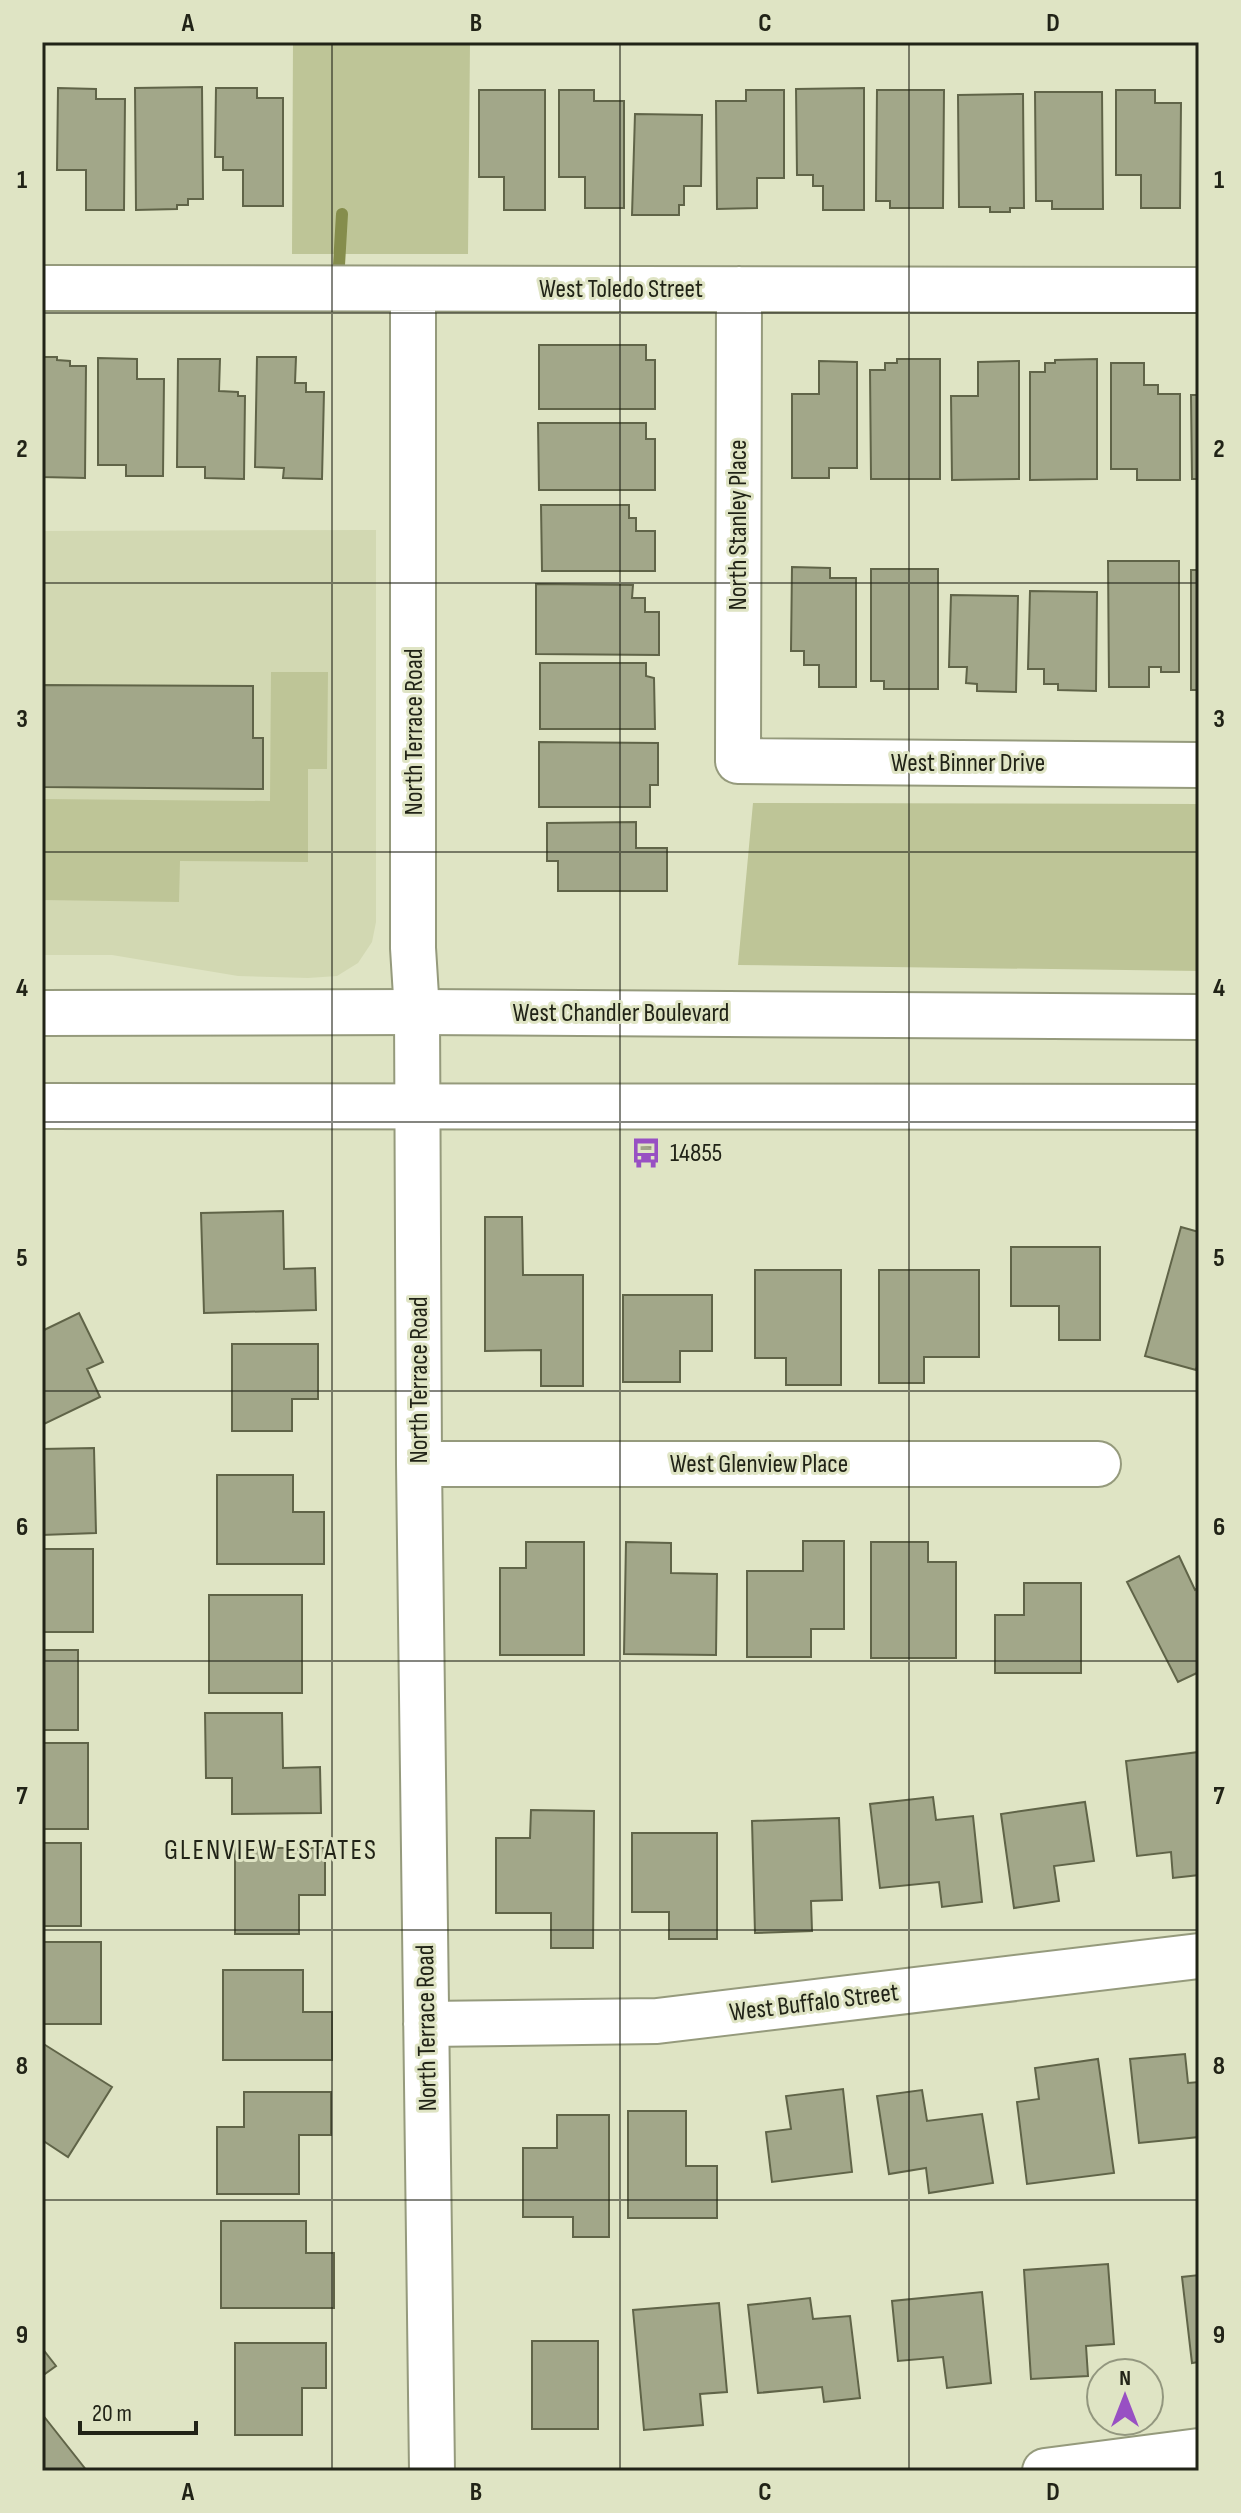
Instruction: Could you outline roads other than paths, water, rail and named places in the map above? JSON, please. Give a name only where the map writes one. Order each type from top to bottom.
[{"type":"street","name":"West Toledo Street","points":[[42,288],[1199,290]]},
{"type":"street","name":"North Terrace Road","points":[[413,289],[413,948],[417,1012],[419,1464],[432,2471]]},
{"type":"street","name":"North Stanley Place","points":[[738,761],[739,289]]},
{"type":"street","name":"West Binner Drive","points":[[738,761],[1199,765]]},
{"type":"street","name":"West Chandler Boulevard","points":[[42,1013],[1199,1017]]},
{"type":"street","points":[[42,1106],[1199,1107]]},
{"type":"street","name":"West Glenview Place","points":[[419,1464],[1098,1464]]},
{"type":"street","name":"West Buffalo Street","points":[[426,2024],[657,2021],[1199,1956]]},
{"type":"street","points":[[1045,2471],[1199,2451]]},
{"type":"waterway","points":[[338,282],[342,214]]},
{"type":"place","name":"14855","points":[[646,1153]]},
{"type":"district","name":"GLENVIEW ESTATES","points":[[271,1850]]}]
